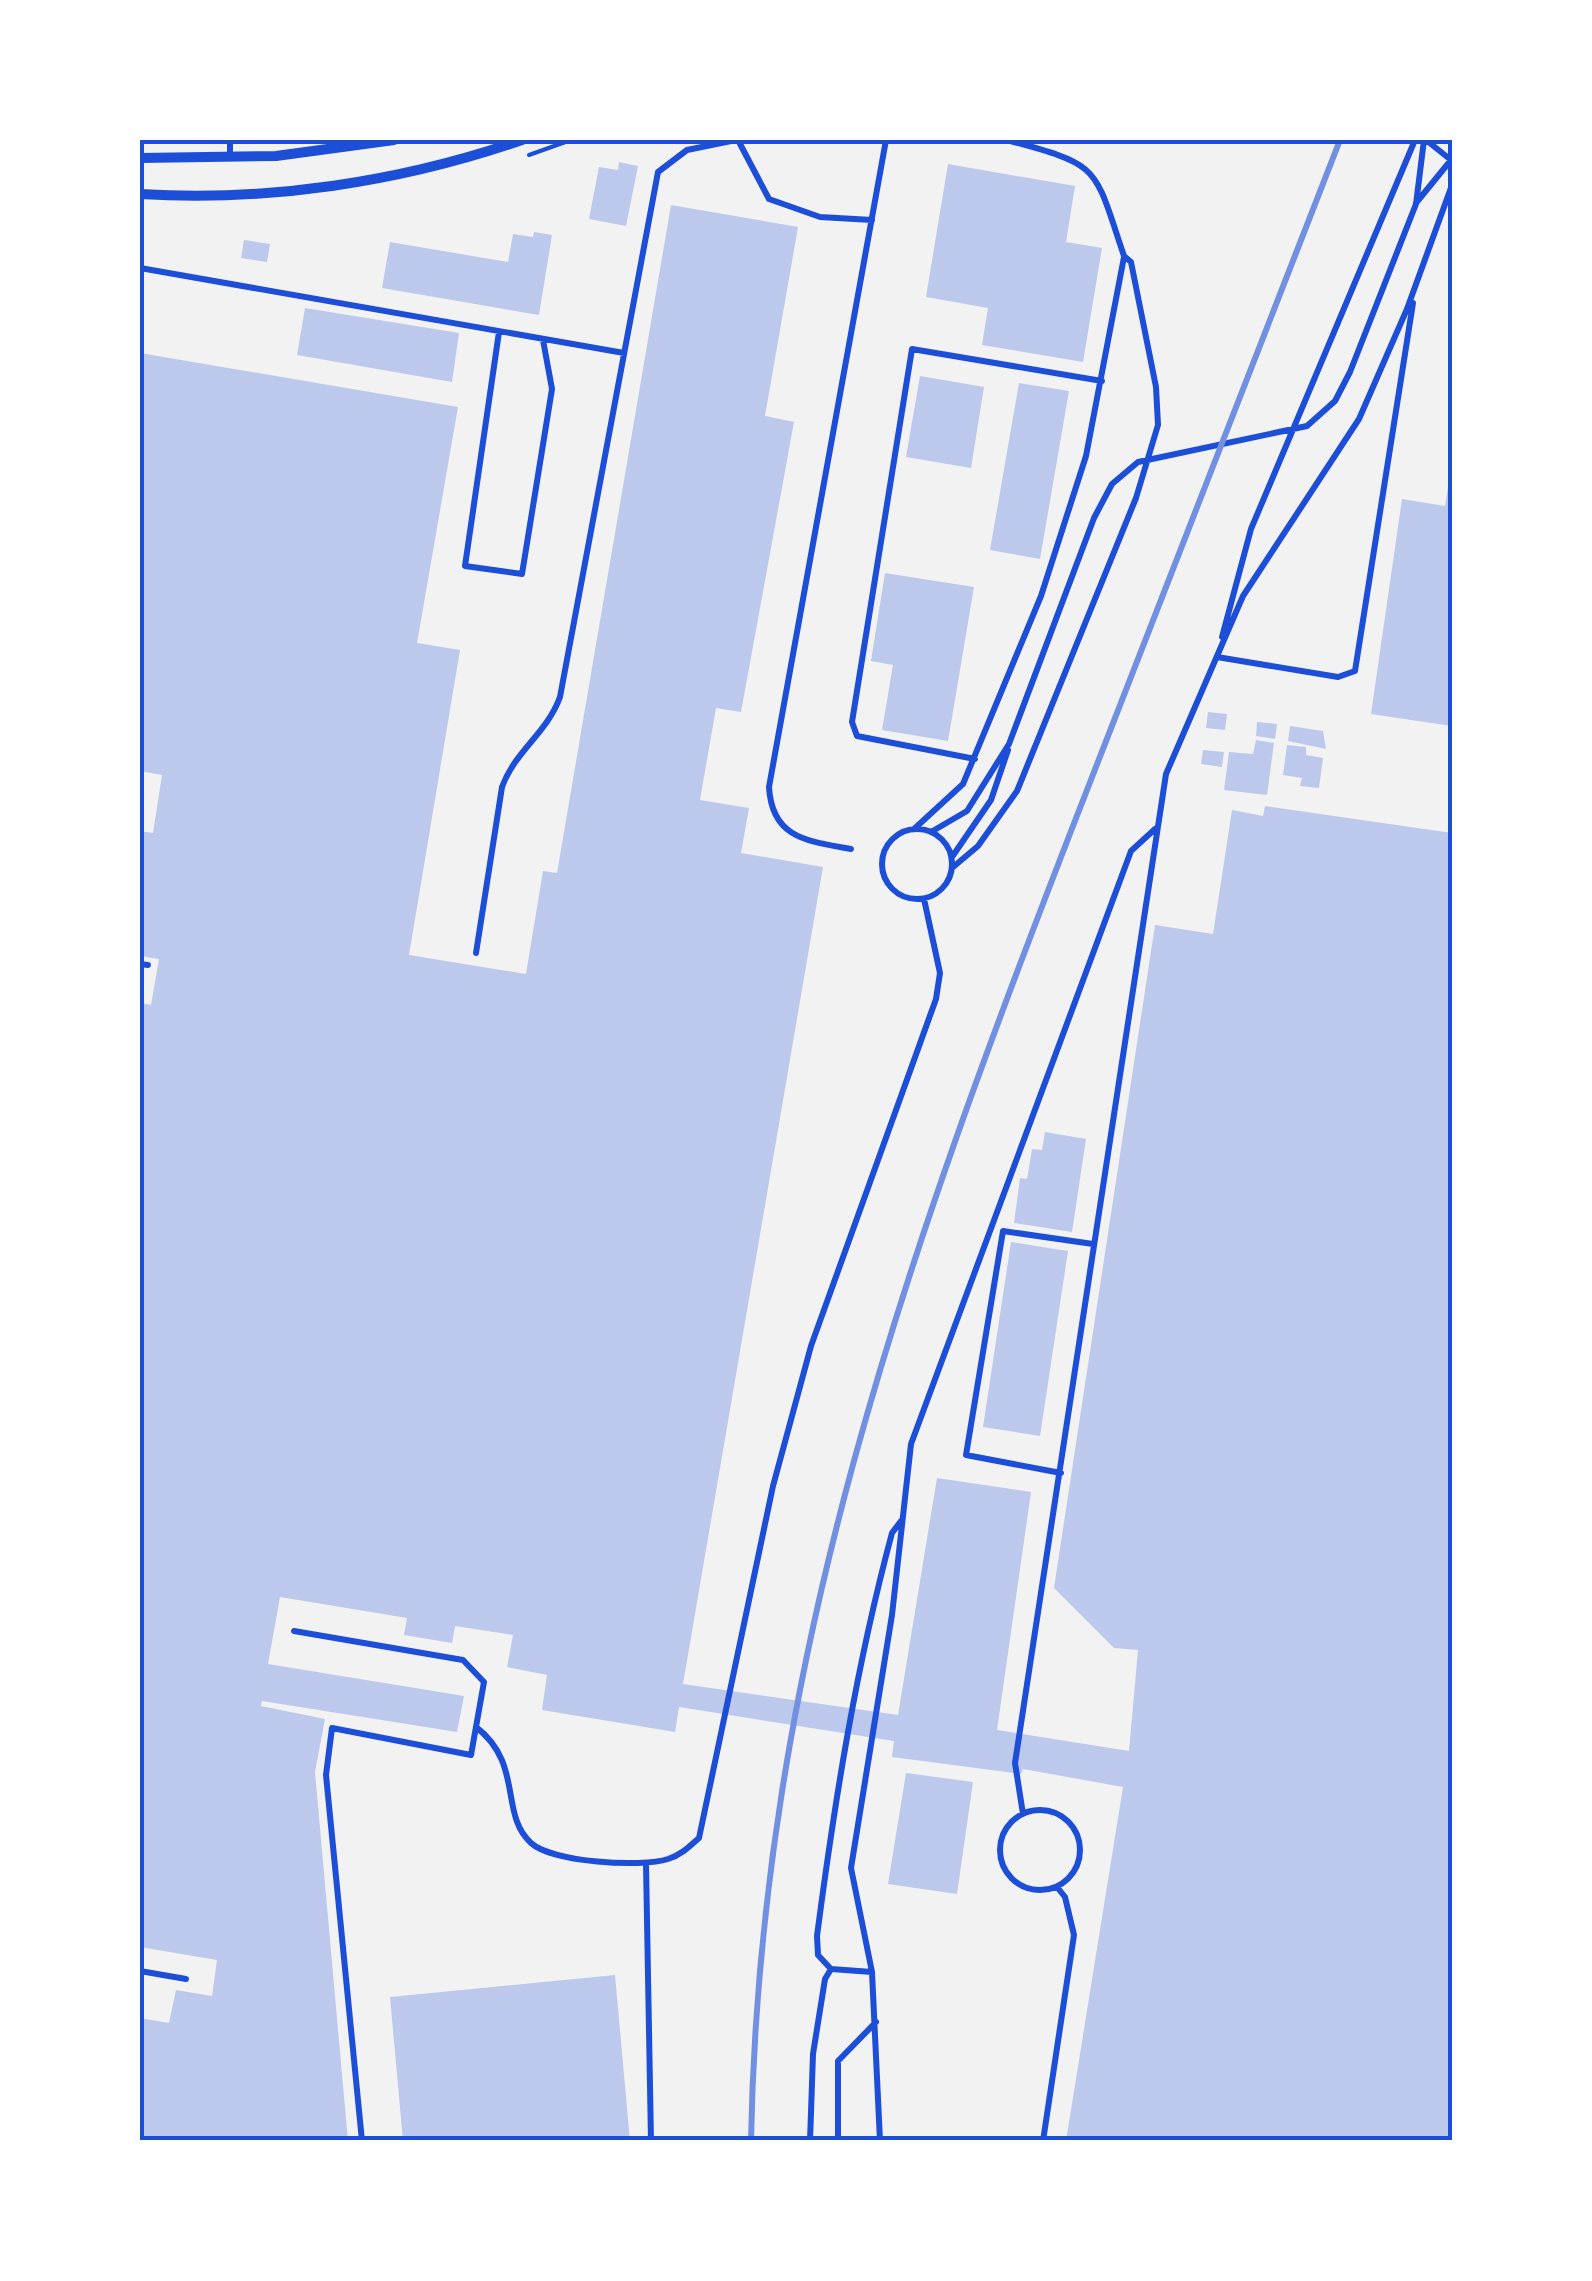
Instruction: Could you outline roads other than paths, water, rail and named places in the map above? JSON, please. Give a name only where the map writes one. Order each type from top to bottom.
[{"type":"street","points":[[140,158],[230,159],[394,140]]},
{"type":"street","points":[[140,194],[201,198],[320,187],[436,167],[522,140]]},
{"type":"lane","points":[[230,140],[230,159]]},
{"type":"lane","points":[[476,953],[502,787],[511,762],[550,724],[560,697],[658,172],[687,150],[737,140],[769,198],[820,218],[872,220]]},
{"type":"lane","points":[[851,848],[796,839],[782,829],[770,802],[769,787],[886,140]]},
{"type":"lane","points":[[914,829],[941,838],[952,857],[952,868],[943,888],[924,899],[901,896],[891,889],[881,867],[888,843],[947,804],[976,760],[1042,596],[1072,505],[1102,381],[1124,256],[1108,207],[1087,166],[1078,159],[1008,140]]},
{"type":"lane","points":[[1217,658],[1252,529],[1414,140]]},
{"type":"lane","points":[[952,857],[991,800],[1005,769],[1010,744],[1094,518],[1112,484],[1138,462],[1307,426],[1335,401],[1416,204],[1425,140],[1451,160],[1416,204]]},
{"type":"lane","points":[[1023,1814],[1015,1763],[1166,774],[1243,596],[1360,419],[1452,185]]},
{"type":"lane","points":[[952,868],[978,846],[1017,790],[1136,498],[1158,425],[1156,388],[1132,262],[1124,256]]},
{"type":"lane","points":[[140,268],[624,353]]},
{"type":"lane","points":[[1217,658],[1338,677],[1355,671],[1413,291]]},
{"type":"lane","points":[[500,332],[465,566],[522,574],[552,389],[543,340]]},
{"type":"lane","points":[[976,760],[874,743],[857,736],[852,722],[912,349],[1102,381]]},
{"type":"lane","points":[[931,832],[967,811],[1010,744]]},
{"type":"lane","points":[[880,2141],[872,1972],[851,1868],[892,1615],[911,1444],[1131,851],[1157,828]]},
{"type":"lane","points":[[476,1728],[496,1742],[506,1764],[520,1824],[532,1844],[564,1857],[646,1864],[684,1852],[700,1838],[773,1486],[812,1346],[936,999],[940,973],[924,899]]},
{"type":"lane","points":[[1060,1473],[966,1455],[1002,1231],[1093,1244]]},
{"type":"lane","points":[[872,1972],[830,1969],[818,1954],[817,1936],[838,1776],[863,1644],[892,1533],[903,1518]]},
{"type":"lane","points":[[294,1631],[463,1660],[484,1682],[471,1755],[332,1728],[326,1774],[362,2141]]},
{"type":"lane","points":[[1042,1810],[1056,1813],[1074,1829],[1079,1862],[1057,1887],[1024,1887],[1006,1872],[1001,1839],[1007,1826],[1023,1814],[1042,1810]]},
{"type":"lane","points":[[646,1864],[651,2141]]},
{"type":"lane","points":[[1043,2141],[1074,1935],[1065,1897],[1057,1887]]},
{"type":"lane","points":[[810,2141],[813,2054],[830,1969]]},
{"type":"lane","points":[[140,1971],[186,1979]]},
{"type":"lane","points":[[838,2141],[838,2061],[876,2021]]},
{"type":"railway","points":[[751,2141],[761,1963],[782,1792],[814,1624],[854,1460],[957,1135],[1017,972],[1340,140]]}]
